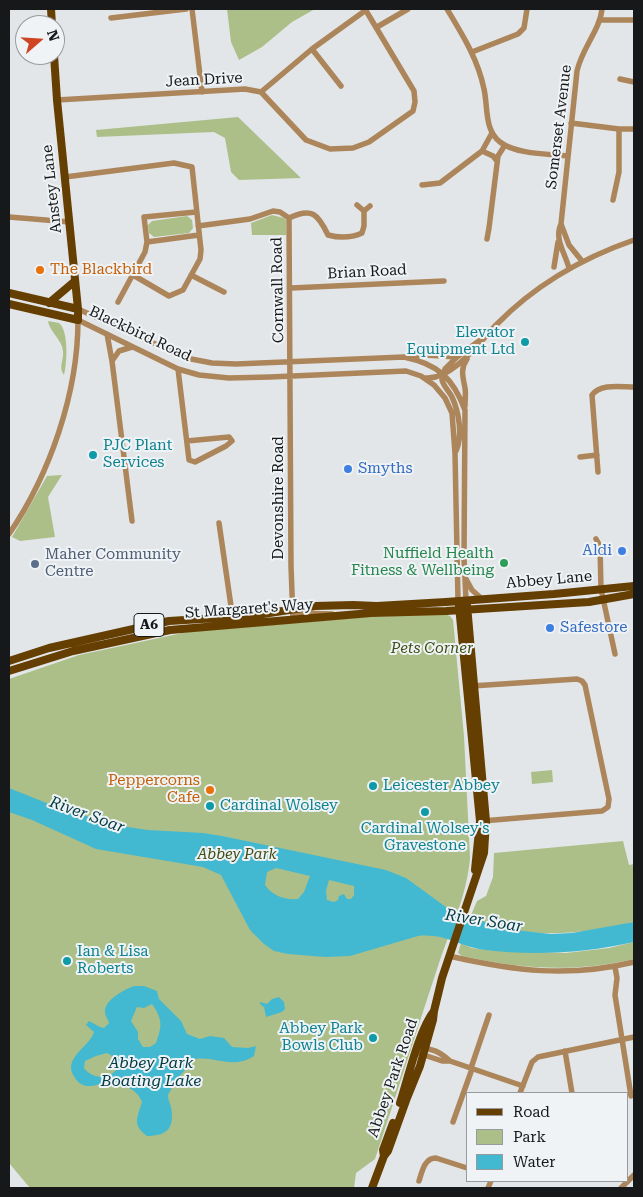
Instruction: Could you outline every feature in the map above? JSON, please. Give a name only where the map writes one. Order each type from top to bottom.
[{"type":"main road","name":"Anstey Lane","points":[[55,65],[76,281],[78,320]]},
{"type":"main road","points":[[49,302],[76,281]]},
{"type":"main road","name":"Blackbird Road","points":[[9,293],[78,309]]},
{"type":"main road","name":"Blackbird Road","points":[[9,304],[78,320]]},
{"type":"main road","name":"Abbey Lane","points":[[462,601],[634,586]]},
{"type":"main road","name":"Abbey Lane","points":[[463,609],[603,600],[634,594]]},
{"type":"main road","name":"St Margaret's Way","points":[[9,672],[73,651],[153,633],[233,621],[293,609],[332,605],[377,606],[462,601]]},
{"type":"main road","name":"Abbey Park Road","points":[[372,1188],[384,1156],[388,1151],[434,1020],[434,1011],[449,956],[473,887],[483,821],[472,686],[462,601]]},
{"type":"main road","name":"St Margaret's Way","points":[[9,661],[50,648],[152,624],[191,618],[233,621],[293,620],[371,613],[463,609]]},
{"type":"street","points":[[110,18],[145,11],[186,9]]},
{"type":"street","points":[[192,9],[202,92]]},
{"type":"street","points":[[377,28],[408,9]]},
{"type":"street","points":[[447,9],[472,52],[484,88],[492,133],[505,145],[533,152],[567,156]]},
{"type":"street","points":[[472,52],[518,34],[524,28],[527,9]]},
{"type":"street","name":"Somerset Avenue","points":[[569,268],[559,240],[558,230],[561,224],[571,123],[579,61],[601,20],[602,9]]},
{"type":"street","points":[[261,92],[312,49],[366,10]]},
{"type":"street","name":"Jean Drive","points":[[57,100],[246,90],[261,92],[306,140],[330,149],[353,148],[369,142],[413,111],[415,102],[414,91],[366,10]]},
{"type":"street","points":[[601,20],[634,20]]},
{"type":"street","points":[[312,49],[341,86]]},
{"type":"street","points":[[620,79],[634,82]]},
{"type":"street","points":[[571,123],[634,129]]},
{"type":"street","points":[[613,200],[619,172],[619,129]]},
{"type":"street","points":[[422,185],[440,183],[482,151],[492,133]]},
{"type":"street","points":[[487,238],[497,161],[505,145]]},
{"type":"street","points":[[482,151],[493,156],[497,161]]},
{"type":"street","points":[[65,177],[174,163],[192,167],[201,250],[200,259],[183,290],[169,296],[133,275]]},
{"type":"street","points":[[198,226],[250,219],[273,211],[280,212],[290,218],[310,212],[318,217],[328,235],[334,237],[354,237],[362,233],[364,226],[364,211],[357,205]]},
{"type":"street","points":[[364,211],[370,206]]},
{"type":"street","points":[[118,302],[145,252],[147,242],[144,217],[196,212]]},
{"type":"street","points":[[9,217],[70,222]]},
{"type":"street","name":"Cornwall Road","points":[[290,218],[291,362]]},
{"type":"street","name":"Somerset Avenue","points":[[561,224],[569,246],[582,261]]},
{"type":"street","points":[[147,242],[199,235]]},
{"type":"street","name":"Somerset Avenue","points":[[554,268],[559,240]]},
{"type":"street","points":[[424,378],[436,378],[452,370],[525,299],[569,268],[634,240]]},
{"type":"street","points":[[191,275],[224,292]]},
{"type":"street","name":"Brian Road","points":[[290,288],[444,281]]},
{"type":"street","name":"Blackbird Road","points":[[78,309],[186,358],[212,363],[236,364],[404,357],[420,360],[432,365],[459,395],[465,410],[465,577],[462,601]]},
{"type":"street","points":[[9,534],[19,520],[36,486],[58,433],[72,382],[78,336],[78,320]]},
{"type":"street","name":"Blackbird Road","points":[[78,320],[178,369],[199,375],[229,378],[406,371],[434,384],[442,394],[452,413],[462,601]]},
{"type":"street","points":[[107,334],[132,521]]},
{"type":"street","points":[[443,375],[456,357],[472,344],[483,339]]},
{"type":"street","points":[[112,361],[119,351],[132,347]]},
{"type":"street","points":[[465,410],[466,390],[462,375],[463,365],[470,353]]},
{"type":"street","points":[[404,357],[425,355],[447,358],[456,357]]},
{"type":"street","points":[[291,362],[291,376]]},
{"type":"street","points":[[178,369],[189,460],[194,462],[232,441],[229,437],[187,441]]},
{"type":"street","name":"Blackbird Road","points":[[443,375],[444,384],[451,396],[458,418],[458,446],[455,453]]},
{"type":"street","name":"Devonshire Road","points":[[291,376],[291,566],[293,620]]},
{"type":"street","points":[[598,472],[592,395],[599,388],[604,387],[634,387]]},
{"type":"street","points":[[580,457],[597,455]]},
{"type":"street","points":[[455,488],[464,488]]},
{"type":"street","points":[[219,524],[233,621]]},
{"type":"street","points":[[596,539],[600,546],[601,589],[615,654]]},
{"type":"street","points":[[465,577],[472,590],[482,599]]},
{"type":"street","points":[[293,609],[297,613],[324,613],[342,616]]},
{"type":"street","points":[[472,686],[577,679],[584,682],[609,800],[608,807],[602,811],[483,821]]},
{"type":"street","points":[[449,956],[506,968],[535,971],[580,971],[615,967],[634,962]]},
{"type":"street","points":[[615,967],[614,995],[631,1096]]},
{"type":"street","points":[[453,1122],[489,1015]]},
{"type":"street","points":[[520,1092],[532,1062],[536,1058],[634,1037]]},
{"type":"street","points":[[422,1051],[441,1053],[450,1061],[523,1086]]},
{"type":"street","points":[[565,1051],[572,1092]]},
{"type":"street","points":[[419,1181],[426,1161],[431,1158],[466,1168]]},
{"type":"green space","points":[[227,9],[315,9],[292,22],[262,47],[239,60],[231,42]]},
{"type":"green space","points":[[238,117],[301,178],[239,180],[231,172],[225,138],[214,132],[97,137],[96,130]]},
{"type":"green space","points":[[272,215],[286,220],[286,235],[252,235],[251,223]]},
{"type":"green space","points":[[187,216],[192,220],[193,228],[189,233],[154,237],[149,233],[148,225],[152,221]]},
{"type":"green space","points":[[48,321],[59,323],[64,333],[66,340],[66,363],[64,375],[61,370],[62,347]]},
{"type":"green space","points":[[62,475],[48,497],[55,537],[20,541],[12,537],[47,476]]},
{"type":"green space","name":"Abbey Park","points":[[445,614],[453,620],[464,736],[470,858],[466,884],[458,910],[375,1159],[356,1173],[354,1188],[30,1188],[9,1163],[9,679],[79,655],[187,632],[365,617]]},
{"type":"green space","points":[[552,770],[553,782],[532,784],[531,772]]},
{"type":"green space","points":[[623,841],[629,865],[634,864],[634,922],[592,930],[533,933],[493,926],[472,919],[471,915],[477,901],[486,896],[493,877],[494,853]]},
{"type":"green space","points":[[634,942],[634,959],[569,968],[506,964],[462,956],[458,953],[461,943],[472,948],[487,950],[566,953],[609,948]]},
{"type":"water","points":[[9,788],[49,804],[114,825],[148,830],[222,836],[386,870],[406,878],[450,910],[505,929],[551,934],[572,933],[634,922],[634,942],[579,951],[522,953],[485,950],[436,936],[418,936],[350,956],[325,957],[288,954],[274,951],[250,930],[221,875],[203,867],[96,849],[32,820],[9,812]],"holes":[[[276,868],[310,876],[304,892],[298,899],[288,899],[279,896],[265,885],[267,872]],[[329,880],[354,886],[354,895],[351,899],[347,899],[344,894],[339,896],[338,900],[334,902],[327,900],[326,891]]]},
{"type":"water","name":"Abbey Park Boating Lake","points":[[134,986],[144,986],[157,991],[159,999],[181,1021],[187,1034],[200,1039],[210,1036],[224,1038],[232,1047],[248,1048],[256,1046],[254,1056],[239,1062],[195,1059],[176,1080],[168,1095],[172,1120],[168,1129],[154,1136],[147,1136],[139,1128],[137,1121],[142,1102],[133,1090],[117,1082],[94,1086],[79,1083],[75,1078],[71,1065],[94,1032],[86,1025],[89,1021],[104,1028],[109,1023],[105,1015],[108,1003],[121,992]],"holes":[[[152,1004],[160,1019],[159,1032],[156,1043],[150,1047],[143,1047],[138,1039],[138,1032],[131,1021],[137,1007],[144,1008]],[[107,1053],[116,1064],[117,1069],[113,1073],[100,1077],[87,1072],[84,1068],[85,1061]]]},
{"type":"water","points":[[279,997],[284,1002],[285,1009],[282,1012],[266,1017],[264,1007],[260,1002],[267,1004],[272,999]]},
{"type":"place","name":"The Blackbird","points":[[40,270]]},
{"type":"place","name":"Elevator Equipment Ltd","points":[[525,342]]},
{"type":"place","name":"PJC Plant Services","points":[[93,455]]},
{"type":"place","name":"Smyths","points":[[348,469]]},
{"type":"place","name":"Aldi","points":[[622,551]]},
{"type":"place","name":"Nuffield Health Fitness & Wellbeing","points":[[504,563]]},
{"type":"place","name":"Maher Community Centre","points":[[35,564]]},
{"type":"place","name":"Safestore","points":[[550,628]]},
{"type":"place","name":"Leicester Abbey","points":[[373,786]]},
{"type":"place","name":"Peppercorns Cafe","points":[[210,790]]},
{"type":"place","name":"Cardinal Wolsey","points":[[210,806]]},
{"type":"place","name":"Cardinal Wolsey's Gravestone","points":[[425,812]]},
{"type":"place","name":"Ian & Lisa Roberts","points":[[67,961]]},
{"type":"place","name":"Abbey Park Bowls Club","points":[[373,1038]]},
{"type":"park label","name":"Pets Corner","points":[[432,649]]},
{"type":"water label","name":"River Soar","points":[[87,815]]},
{"type":"water label","name":"River Soar","points":[[484,921]]}]
